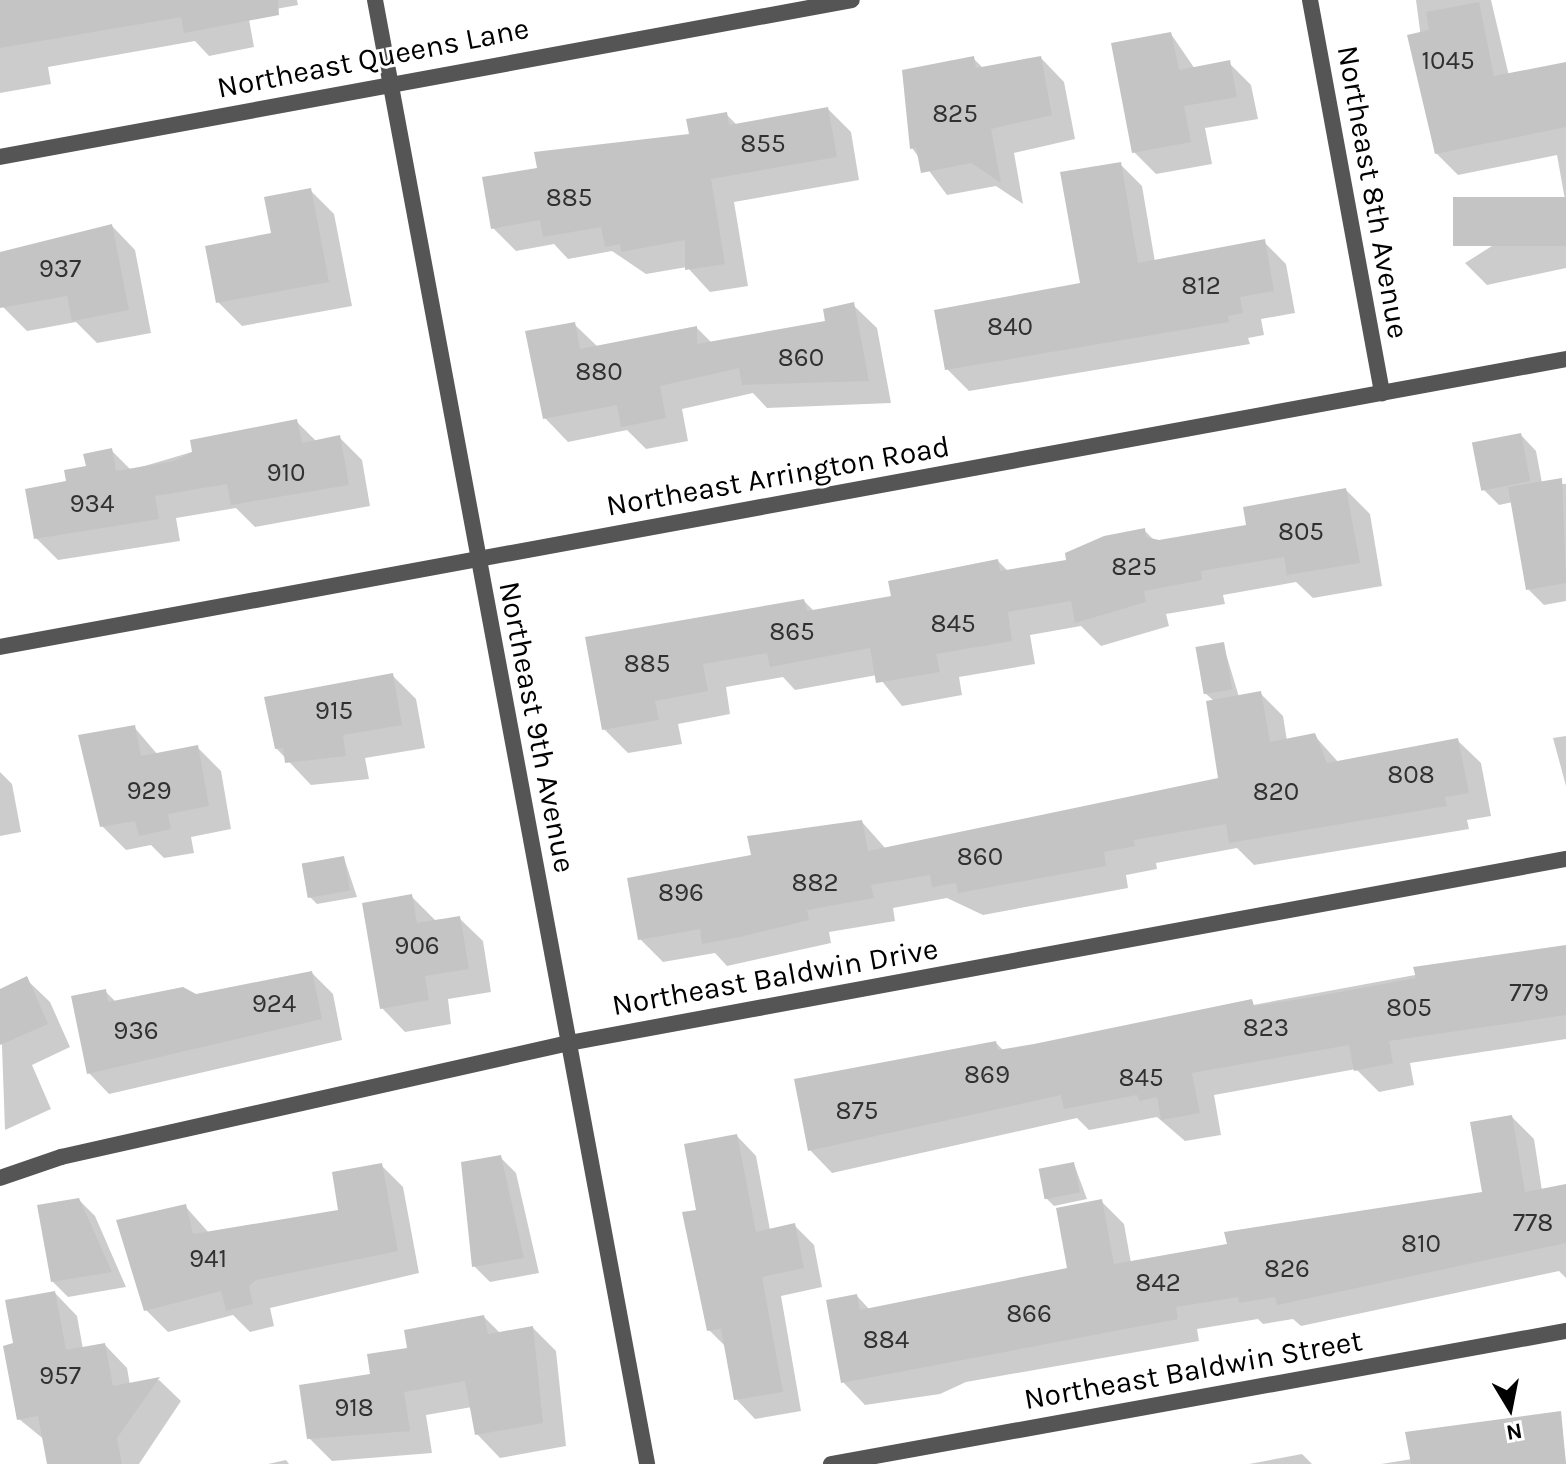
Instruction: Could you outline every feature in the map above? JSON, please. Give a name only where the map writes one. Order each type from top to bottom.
[{"type":"street","name":"Northeast 9th Avenue","points":[[375,0],[476,560],[647,1464]]},
{"type":"street","name":"Northeast Queens Lane","points":[[0,157],[852,0]]},
{"type":"street","name":"Northeast 8th Avenue","points":[[1310,0],[1382,393]]},
{"type":"street","name":"Northeast Arrington Road","points":[[0,647],[1566,359]]},
{"type":"street","name":"Northeast Baldwin Drive","points":[[0,1178],[61,1157],[569,1043],[1566,859]]},
{"type":"street","name":"Northeast Baldwin Street","points":[[831,1464],[1566,1331]]},
{"type":"building","points":[[0,0],[278,0],[279,15],[184,33],[181,17],[0,48]]},
{"type":"building","points":[[1479,2],[1494,76],[1566,62],[1566,127],[1435,154],[1407,35],[1429,30],[1426,12]]},
{"type":"building","points":[[1171,32],[1179,70],[1230,60],[1237,97],[1184,106],[1191,142],[1132,153],[1111,43]]},
{"type":"building","points":[[974,56],[976,68],[1041,56],[1052,115],[991,129],[1001,183],[971,163],[921,173],[916,148],[910,149],[902,70]]},
{"type":"building","points":[[828,107],[837,157],[711,179],[725,264],[685,270],[685,240],[621,252],[620,244],[605,247],[601,227],[543,237],[540,220],[491,229],[482,177],[537,168],[534,152],[689,134],[686,119],[727,112],[729,125]]},
{"type":"building","points":[[1121,162],[1138,263],[1265,239],[1274,291],[1240,297],[1243,313],[1228,316],[1229,322],[945,370],[934,310],[1080,283],[1060,172]]},
{"type":"building","points":[[311,188],[329,282],[216,303],[205,246],[271,233],[264,197]]},
{"type":"building","points":[[1453,197],[1566,197],[1566,246],[1453,246]]},
{"type":"building","points":[[112,224],[129,310],[72,321],[67,296],[0,308],[0,252]]},
{"type":"building","points":[[854,302],[869,381],[742,385],[739,368],[660,386],[666,418],[621,427],[617,405],[543,419],[525,331],[575,322],[580,349],[697,326],[697,344],[825,321],[823,309]]},
{"type":"building","points":[[297,419],[302,443],[340,435],[349,485],[231,505],[227,484],[155,496],[159,519],[34,539],[25,489],[66,481],[64,470],[86,466],[83,454],[112,448],[116,471],[174,461],[192,452],[190,440]]},
{"type":"building","points":[[1521,433],[1530,481],[1481,491],[1472,443]]},
{"type":"building","points":[[1562,478],[1566,583],[1526,590],[1508,487]]},
{"type":"building","points":[[1346,488],[1360,563],[1287,575],[1284,557],[1201,571],[1202,580],[1144,591],[1146,602],[1075,623],[1071,601],[1008,612],[1012,641],[936,654],[940,672],[876,683],[870,648],[770,667],[767,653],[703,664],[708,691],[655,701],[659,720],[602,730],[585,637],[804,599],[807,611],[891,596],[888,581],[998,559],[1000,571],[1066,560],[1065,553],[1104,536],[1145,528],[1146,537],[1159,540],[1246,525],[1243,507]]},
{"type":"building","points":[[1224,642],[1232,689],[1204,694],[1195,647]]},
{"type":"building","points":[[393,673],[402,725],[343,735],[346,756],[285,763],[283,748],[275,749],[264,697]]},
{"type":"building","points":[[1261,691],[1270,742],[1315,733],[1327,763],[1458,738],[1469,793],[1445,797],[1447,806],[1229,843],[1226,824],[1134,840],[1135,846],[1104,852],[1106,866],[958,893],[956,883],[932,887],[930,875],[871,885],[874,898],[807,910],[809,920],[702,944],[700,929],[638,940],[627,878],[751,855],[747,836],[862,820],[868,851],[1218,778],[1206,701]]},
{"type":"building","points":[[135,725],[141,756],[198,745],[209,806],[168,814],[171,829],[139,836],[135,821],[100,827],[78,735]]},
{"type":"building","points":[[344,856],[350,890],[308,898],[302,863]]},
{"type":"building","points":[[412,894],[417,923],[460,916],[469,969],[425,976],[429,1000],[380,1009],[362,903]]},
{"type":"building","points":[[1566,945],[1566,1015],[1389,1041],[1393,1063],[1354,1071],[1349,1045],[1192,1073],[1200,1113],[1161,1120],[1157,1097],[1139,1101],[1137,1095],[1064,1109],[1061,1095],[808,1151],[794,1079],[996,1041],[998,1050],[1034,1044],[1252,999],[1254,1006],[1313,997],[1416,978],[1413,967]]},
{"type":"building","points":[[312,971],[322,1019],[87,1074],[71,996],[106,989],[108,1002],[183,987],[196,994]]},
{"type":"building","points":[[27,976],[48,1024],[0,1045],[0,989]]},
{"type":"building","points":[[1512,1115],[1525,1192],[1566,1184],[1566,1243],[1277,1305],[1275,1297],[1239,1303],[1238,1297],[1176,1307],[1178,1319],[841,1383],[826,1300],[857,1294],[860,1310],[1067,1268],[1056,1208],[1102,1199],[1114,1264],[1227,1244],[1224,1232],[1482,1192],[1470,1122]]},
{"type":"building","points":[[737,1134],[756,1232],[795,1223],[804,1268],[762,1277],[783,1392],[734,1400],[721,1329],[707,1331],[682,1212],[696,1210],[684,1144]]},
{"type":"building","points":[[501,1155],[524,1258],[472,1267],[461,1162]]},
{"type":"building","points":[[1074,1162],[1080,1192],[1045,1199],[1039,1169]]},
{"type":"building","points":[[382,1163],[398,1251],[256,1280],[249,1286],[253,1304],[226,1311],[221,1291],[144,1311],[116,1220],[186,1204],[193,1234],[338,1210],[332,1172]]},
{"type":"building","points":[[79,1198],[112,1272],[51,1282],[37,1205]]},
{"type":"building","points":[[55,1291],[66,1350],[105,1343],[113,1386],[160,1377],[117,1438],[122,1464],[47,1464],[38,1416],[17,1420],[3,1346],[13,1343],[5,1300]]},
{"type":"building","points":[[484,1315],[488,1334],[533,1326],[543,1423],[475,1435],[465,1381],[404,1392],[410,1431],[307,1439],[299,1385],[370,1374],[367,1354],[407,1348],[404,1330]]},
{"type":"building","points":[[1561,1411],[1566,1464],[1411,1464],[1405,1432]]}]
